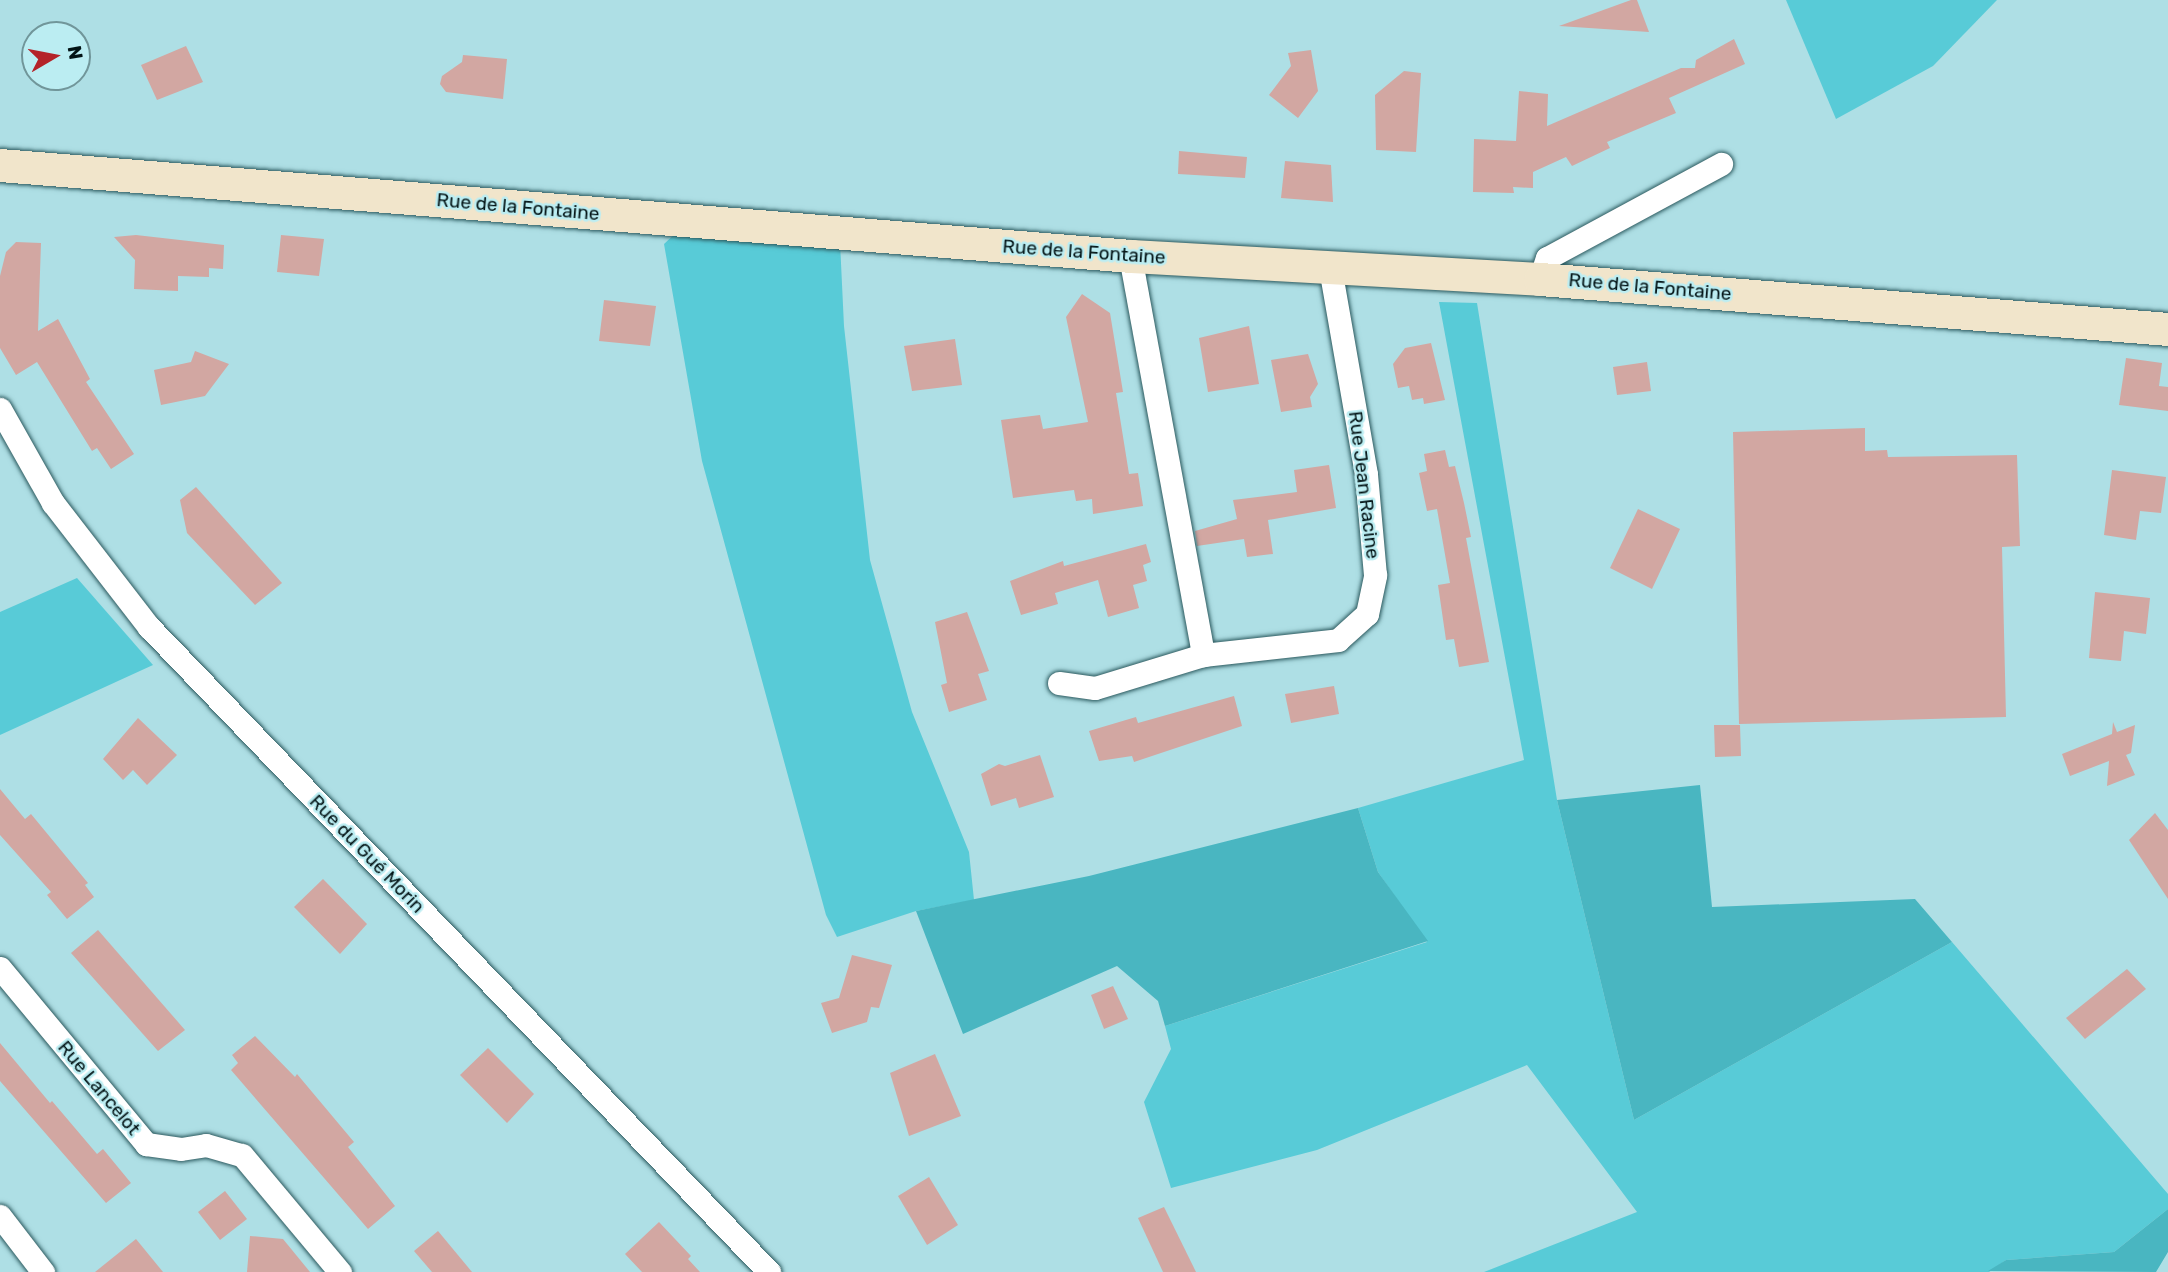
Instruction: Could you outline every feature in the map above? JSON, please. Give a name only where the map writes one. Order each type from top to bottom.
[{"type":"street","points":[[1540,279],[1547,258],[1721,164]]},
{"type":"street","name":"Rue de la Fontaine","points":[[0,165],[1130,256],[1540,279],[2168,329]]},
{"type":"street","points":[[1130,256],[1203,655]]},
{"type":"street","name":"Rue Jean Racine","points":[[1059,683],[1094,688],[1203,655],[1338,640],[1367,614],[1375,575],[1366,474],[1330,267]]},
{"type":"street","name":"Rue du Gué Morin","points":[[0,409],[53,503],[149,627],[769,1272]]},
{"type":"street","name":"Rue Lancelot","points":[[0,968],[146,1144],[181,1149],[206,1145],[242,1155],[340,1272]]},
{"type":"street","points":[[0,1216],[43,1272]]},
{"type":"shaded area","points":[[1786,0],[1997,0],[1933,66],[1836,119]]},
{"type":"shaded area","points":[[678,231],[840,242],[844,326],[870,560],[912,712],[969,852],[974,900],[916,911],[837,937],[826,915],[702,461],[664,244]]},
{"type":"shaded area","points":[[1439,302],[1477,303],[1557,800],[1634,1120],[1952,942],[2168,1194],[2168,1209],[2114,1252],[2006,1260],[1989,1272],[1484,1272],[1637,1212],[1527,1065],[1317,1150],[1171,1188],[1144,1102],[1171,1049],[1165,1026],[1427,942],[1378,872],[1358,808],[1524,760]]},
{"type":"shaded area","points":[[77,578],[153,665],[0,735],[0,612]]},
{"type":"shaded area","points":[[1700,785],[1712,907],[1915,899],[1952,942],[1634,1120],[1557,800]]},
{"type":"shaded area","points":[[1358,808],[1378,872],[1428,941],[1165,1026],[1158,1001],[1117,966],[963,1034],[916,911],[1089,876]]},
{"type":"shaded area","points":[[2168,1209],[2168,1252],[2156,1272],[1988,1271],[2006,1260],[2114,1252]]},
{"type":"building","points":[[1637,0],[1649,32],[1559,26]]},
{"type":"building","points":[[1734,39],[1745,64],[1669,98],[1676,113],[1607,142],[1610,148],[1572,166],[1566,157],[1533,172],[1533,188],[1513,187],[1514,193],[1473,192],[1474,139],[1516,141],[1519,91],[1548,94],[1547,126],[1681,68],[1695,68],[1696,60]]},
{"type":"building","points":[[186,46],[203,82],[157,100],[141,65]]},
{"type":"building","points":[[1311,50],[1318,91],[1298,118],[1269,95],[1291,66],[1288,53]]},
{"type":"building","points":[[463,55],[507,59],[503,99],[446,92],[440,84],[442,76],[462,62]]},
{"type":"building","points":[[1404,71],[1421,73],[1416,152],[1376,150],[1375,95]]},
{"type":"building","points":[[1179,151],[1247,157],[1245,178],[1178,174]]},
{"type":"building","points":[[1285,161],[1331,165],[1333,202],[1281,198]]},
{"type":"building","points":[[136,235],[224,245],[223,269],[209,268],[209,277],[178,276],[178,291],[134,289],[135,260],[114,237]]},
{"type":"building","points":[[281,235],[324,239],[319,276],[277,272]]},
{"type":"building","points":[[16,242],[41,243],[38,331],[58,319],[90,379],[86,382],[134,454],[111,469],[97,448],[92,451],[37,362],[16,375],[0,348],[0,276],[6,252]]},
{"type":"building","points":[[1082,294],[1110,313],[1123,392],[1116,393],[1129,474],[1138,473],[1143,506],[1093,514],[1092,499],[1076,501],[1074,490],[1013,498],[1001,420],[1040,415],[1043,429],[1088,422],[1066,317]]},
{"type":"building","points":[[604,300],[656,306],[650,346],[599,341]]},
{"type":"building","points":[[1249,326],[1259,384],[1208,392],[1199,338]]},
{"type":"building","points":[[955,339],[962,385],[912,391],[904,346]]},
{"type":"building","points":[[1431,343],[1445,400],[1424,404],[1423,398],[1412,400],[1409,386],[1398,388],[1393,364],[1405,348]]},
{"type":"building","points":[[195,351],[229,364],[205,396],[161,405],[154,370],[191,362]]},
{"type":"building","points":[[1308,354],[1318,384],[1310,397],[1312,407],[1281,412],[1271,360]]},
{"type":"building","points":[[2126,358],[2162,363],[2159,386],[2168,387],[2168,411],[2119,405]]},
{"type":"building","points":[[1647,362],[1651,391],[1617,395],[1613,367]]},
{"type":"building","points":[[1865,428],[1865,451],[1887,450],[1888,457],[2017,455],[2020,546],[2002,547],[2006,717],[1739,724],[1733,432]]},
{"type":"building","points":[[1445,450],[1449,467],[1455,466],[1464,503],[1471,537],[1466,538],[1489,662],[1459,667],[1454,639],[1446,640],[1438,585],[1450,583],[1437,509],[1427,511],[1419,473],[1427,471],[1424,454]]},
{"type":"building","points":[[1329,465],[1336,508],[1268,520],[1273,554],[1247,557],[1244,539],[1197,546],[1195,531],[1237,519],[1233,500],[1297,492],[1294,470]]},
{"type":"building","points":[[2112,470],[2166,477],[2161,513],[2140,511],[2136,540],[2104,535]]},
{"type":"building","points":[[196,487],[282,583],[255,605],[187,533],[180,500]]},
{"type":"building","points":[[1638,509],[1680,529],[1652,589],[1610,568]]},
{"type":"building","points":[[1146,544],[1151,562],[1143,565],[1147,581],[1133,585],[1139,608],[1108,617],[1098,580],[1055,593],[1058,604],[1021,615],[1010,581],[1063,561],[1064,566]]},
{"type":"building","points":[[2095,592],[2150,598],[2146,634],[2124,631],[2121,661],[2089,658]]},
{"type":"building","points":[[967,612],[989,671],[978,674],[987,700],[949,712],[941,685],[947,683],[935,622]]},
{"type":"building","points":[[1334,686],[1339,714],[1291,723],[1285,694]]},
{"type":"building","points":[[1234,696],[1242,726],[1134,762],[1132,756],[1099,761],[1089,731],[1136,717],[1138,723]]},
{"type":"building","points":[[138,718],[177,755],[147,785],[133,770],[123,780],[103,759]]},
{"type":"building","points":[[2113,722],[2117,732],[2135,725],[2131,753],[2126,755],[2135,775],[2107,786],[2109,761],[2070,776],[2062,754],[2112,734]]},
{"type":"building","points":[[1714,725],[1740,725],[1741,756],[1715,757]]},
{"type":"building","points":[[1040,755],[1054,797],[1019,808],[1016,798],[991,806],[981,774],[999,764],[1005,766]]},
{"type":"building","points":[[0,789],[25,819],[31,814],[88,883],[85,885],[94,897],[67,919],[47,895],[51,892],[0,835]]},
{"type":"building","points":[[2155,813],[2168,830],[2168,899],[2129,840]]},
{"type":"building","points":[[323,879],[367,924],[340,954],[294,907]]},
{"type":"building","points":[[98,930],[185,1030],[158,1051],[71,953]]},
{"type":"building","points":[[852,955],[892,965],[879,1008],[871,1007],[867,1022],[832,1033],[821,1003],[839,998]]},
{"type":"building","points":[[2127,969],[2146,989],[2085,1039],[2066,1018]]},
{"type":"building","points":[[1113,986],[1128,1019],[1104,1029],[1091,995]]},
{"type":"building","points":[[255,1036],[295,1077],[297,1074],[354,1142],[348,1147],[395,1206],[368,1229],[231,1070],[238,1063],[232,1055]]},
{"type":"building","points":[[0,1043],[97,1154],[103,1149],[131,1183],[106,1203],[0,1081]]},
{"type":"building","points":[[488,1048],[534,1094],[507,1123],[460,1075]]},
{"type":"building","points":[[935,1054],[961,1116],[909,1136],[890,1073]]},
{"type":"building","points":[[929,1177],[958,1225],[927,1245],[898,1196]]},
{"type":"building","points":[[225,1191],[247,1219],[220,1240],[198,1212]]},
{"type":"building","points":[[1164,1207],[1196,1272],[1163,1272],[1138,1218]]},
{"type":"building","points":[[659,1222],[691,1256],[688,1259],[700,1272],[642,1272],[625,1254]]},
{"type":"building","points":[[438,1231],[472,1272],[432,1272],[414,1251]]},
{"type":"building","points":[[250,1236],[283,1239],[310,1272],[247,1272]]},
{"type":"building","points":[[136,1239],[163,1272],[95,1272]]}]
